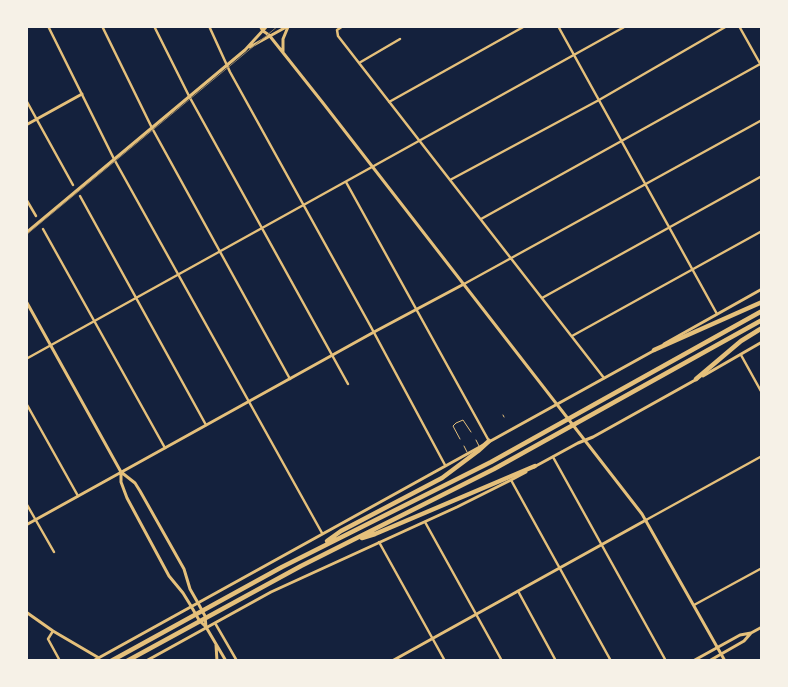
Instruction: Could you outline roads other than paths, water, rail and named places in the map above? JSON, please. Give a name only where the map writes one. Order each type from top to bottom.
[{"type":"highway","points":[[654,350],[762,302]]},
{"type":"highway","points":[[111,661],[318,548],[490,462],[762,311]]},
{"type":"highway","points":[[127,661],[282,576],[500,466],[762,320]]},
{"type":"highway","points":[[696,380],[741,341],[762,328]]},
{"type":"highway","points":[[318,548],[340,531],[442,478],[489,441]]},
{"type":"highway","points":[[347,543],[375,534],[535,466]]},
{"type":"highway","points":[[133,661],[183,630]]},
{"type":"main road","points":[[260,26],[464,284],[646,520],[725,661]]},
{"type":"main road","points":[[26,232],[245,50],[268,26]]},
{"type":"main road","points":[[268,26],[269,35]]},
{"type":"main road","points":[[245,50],[269,35],[289,26]]},
{"type":"main road","points":[[283,53],[283,39],[289,26]]},
{"type":"main road","points":[[26,125],[82,94]]},
{"type":"main road","points":[[26,525],[464,284]]},
{"type":"main road","points":[[93,661],[762,289]]},
{"type":"main road","points":[[26,301],[122,472],[135,483],[184,569],[190,589],[205,616],[206,627]]},
{"type":"main road","points":[[146,661],[272,592],[425,522],[511,480],[593,437],[762,342]]},
{"type":"main road","points":[[122,472],[121,482],[126,498],[169,576],[183,593],[199,620],[206,627],[226,661]]},
{"type":"main road","points":[[392,661],[646,520]]},
{"type":"main road","points":[[26,612],[98,658]]},
{"type":"main road","points":[[693,661],[740,635],[751,633],[762,627]]},
{"type":"main road","points":[[709,661],[744,641],[751,633]]},
{"type":"main road","points":[[216,644],[217,661]]},
{"type":"street","points":[[102,26],[152,128],[290,379]]},
{"type":"street","points":[[154,26],[189,96],[348,384]]},
{"type":"street","points":[[209,26],[228,64],[230,72],[446,465]]},
{"type":"street","points":[[343,26],[338,29],[337,35],[604,378]]},
{"type":"street","points":[[389,102],[526,26]]},
{"type":"street","points":[[558,26],[717,314]]},
{"type":"street","points":[[26,359],[626,26]]},
{"type":"street","points":[[450,180],[599,100],[727,26]]},
{"type":"street","points":[[481,219],[761,65],[739,26]]},
{"type":"street","points":[[49,27],[114,159],[322,533]]},
{"type":"street","points":[[359,63],[400,39]]},
{"type":"street","points":[[26,100],[73,185]]},
{"type":"street","points":[[464,284],[762,120]]},
{"type":"street","points":[[542,298],[762,176]]},
{"type":"street","points":[[346,182],[489,441]]},
{"type":"street","points":[[80,196],[206,425]]},
{"type":"street","points":[[26,199],[36,216]]},
{"type":"street","points":[[43,229],[165,448]]},
{"type":"street","points":[[572,336],[762,231]]},
{"type":"street","points":[[740,354],[762,393]]},
{"type":"street","points":[[26,404],[78,497]]},
{"type":"street","points":[[646,520],[762,456]]},
{"type":"street","points":[[553,457],[666,661]]},
{"type":"street","points":[[511,480],[611,661]]},
{"type":"street","points":[[26,502],[54,552]]},
{"type":"street","points":[[425,522],[502,661]]},
{"type":"street","points":[[379,542],[445,661]]},
{"type":"street","points":[[694,605],[762,568]]},
{"type":"street","points":[[518,591],[556,661]]},
{"type":"street","points":[[215,622],[237,661]]},
{"type":"street","points":[[53,631],[48,639],[60,661]]},
{"type":"lane","points":[[460,439],[454,426],[456,422],[463,420],[471,432]]},
{"type":"lane","points":[[476,440],[480,446]]},
{"type":"lane","points":[[464,446],[468,453]]},
{"type":"railway","points":[[26,235],[278,26]]}]
